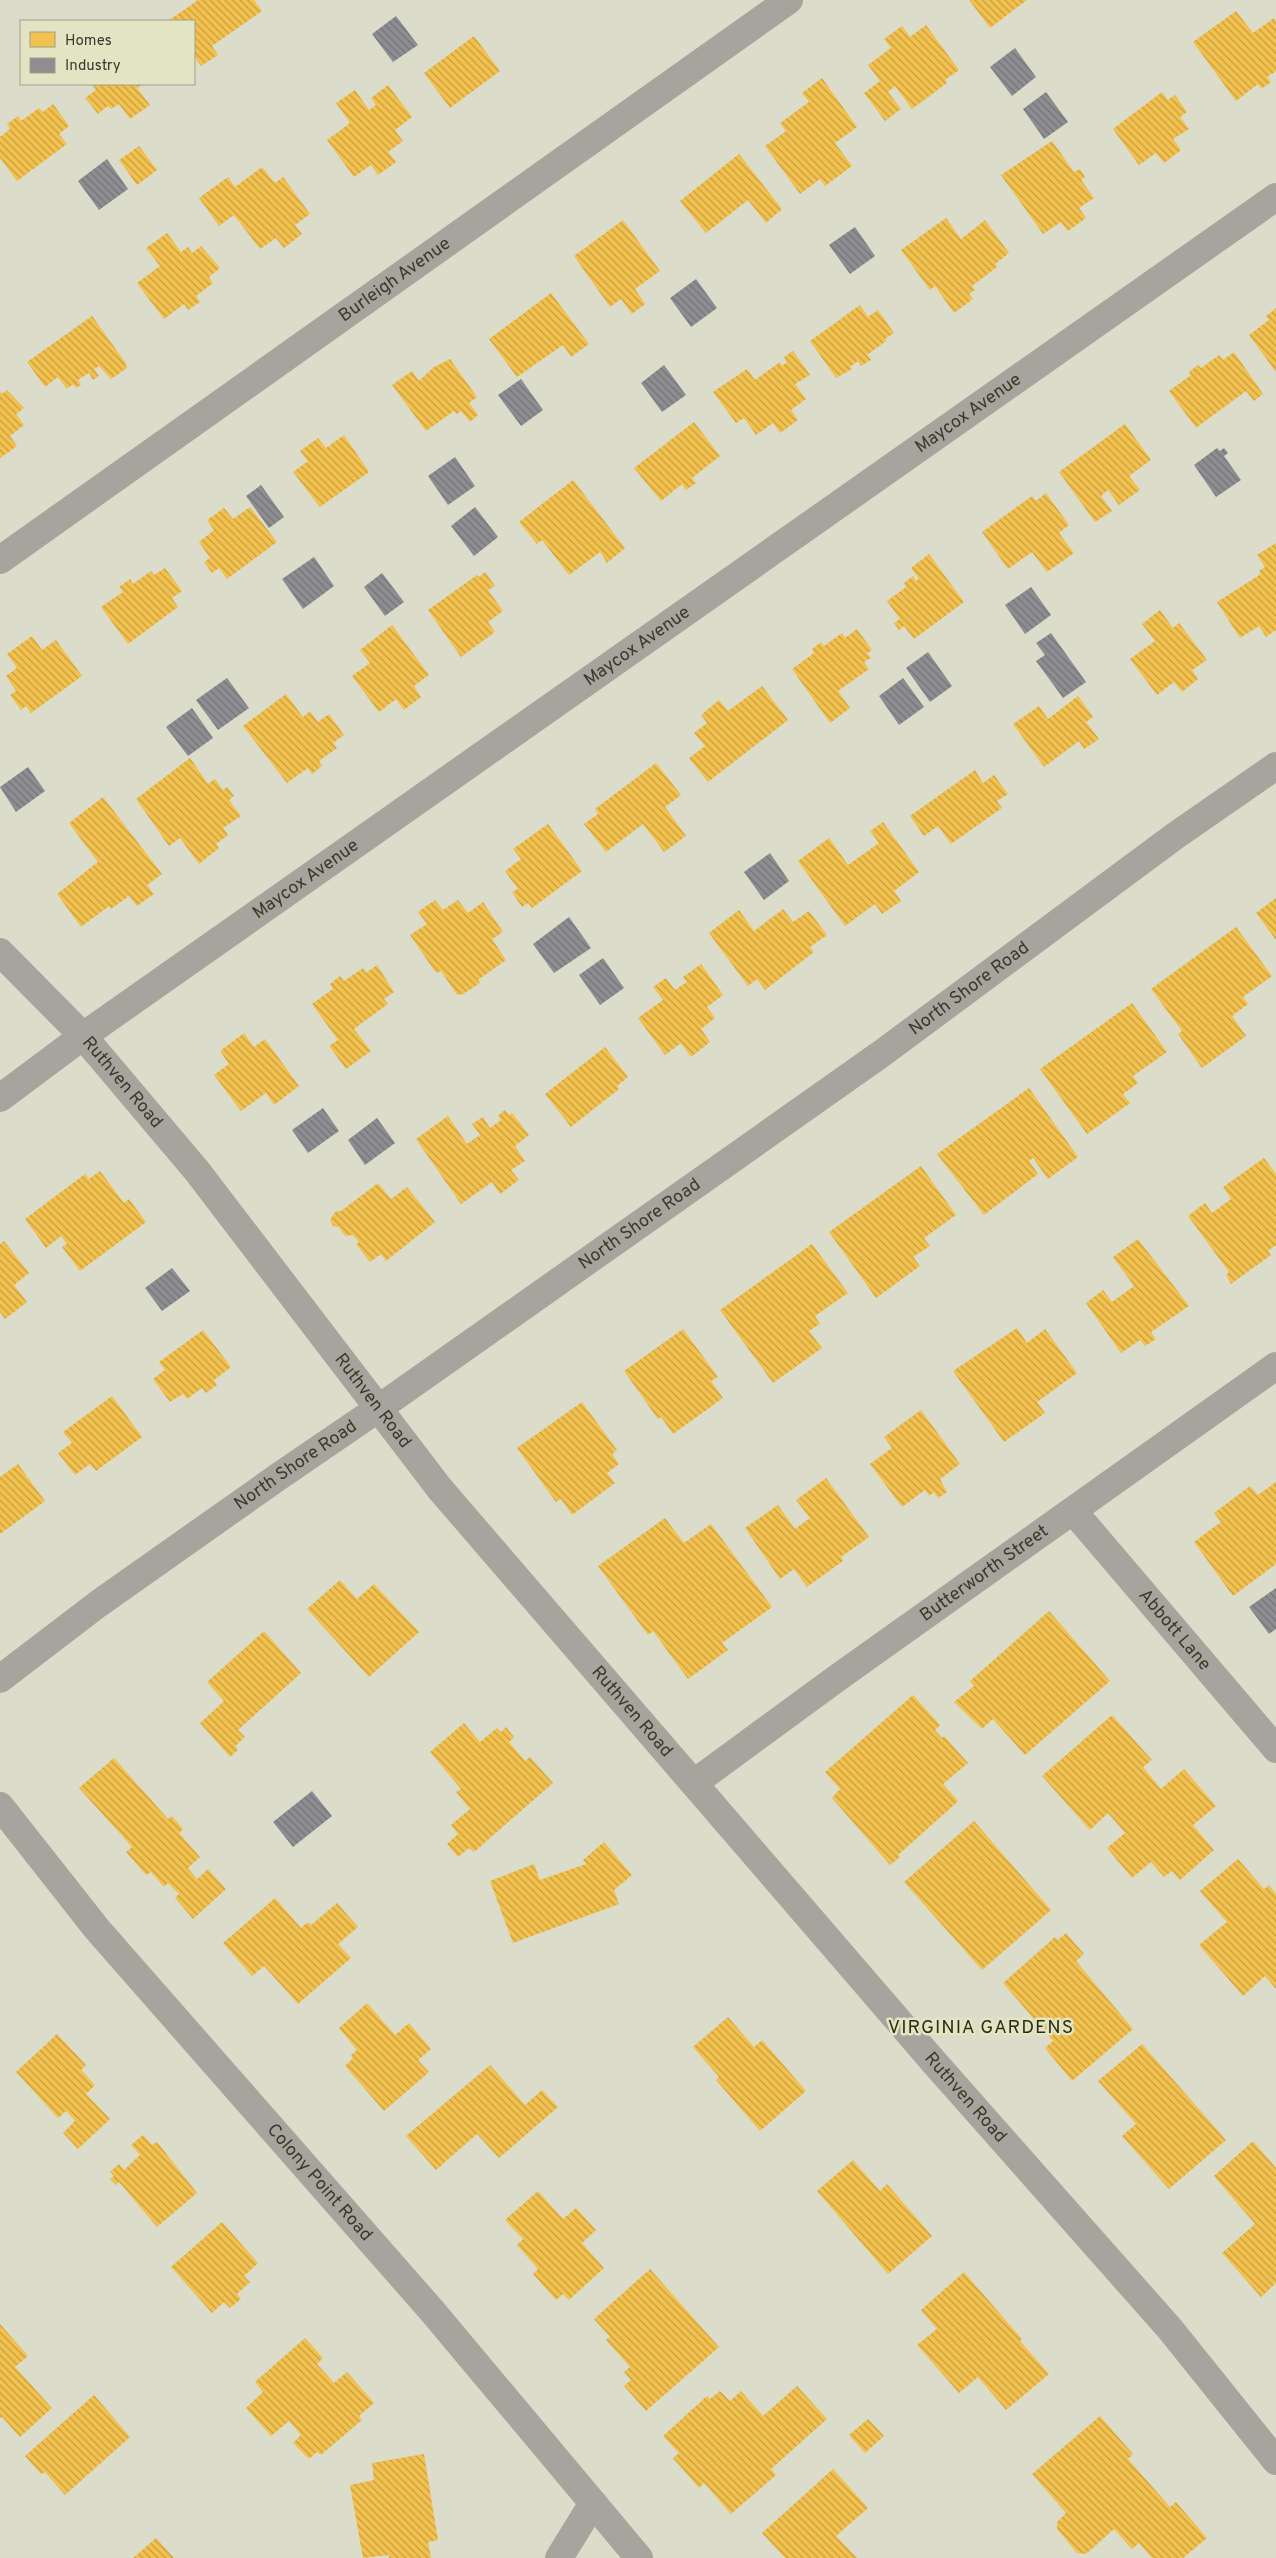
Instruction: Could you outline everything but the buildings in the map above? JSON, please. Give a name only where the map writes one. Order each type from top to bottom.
[{"type":"street","name":"Burleigh Avenue","points":[[0,560],[789,0]]},
{"type":"street","name":"Maycox Avenue","points":[[0,1098],[83,1036],[1276,197]]},
{"type":"street","name":"North Shore Road","points":[[0,1679],[98,1604],[881,1054],[1175,836],[1276,766]]},
{"type":"street","name":"Ruthven Road","points":[[0,952],[83,1036],[197,1171],[440,1489],[933,2061],[1170,2329],[1276,2461]]},
{"type":"street","name":"Butterworth Street","points":[[694,1783],[840,1676],[1074,1512],[1276,1366]]},
{"type":"street","name":"Abbott Lane","points":[[1074,1512],[1276,1749]]},
{"type":"street","name":"Colony Point Road","points":[[0,1806],[97,1929],[433,2312],[639,2558]]},
{"type":"street","points":[[559,2558],[593,2503]]},
{"type":"district","name":"VIRGINIA GARDENS","points":[[981,2028]]}]
